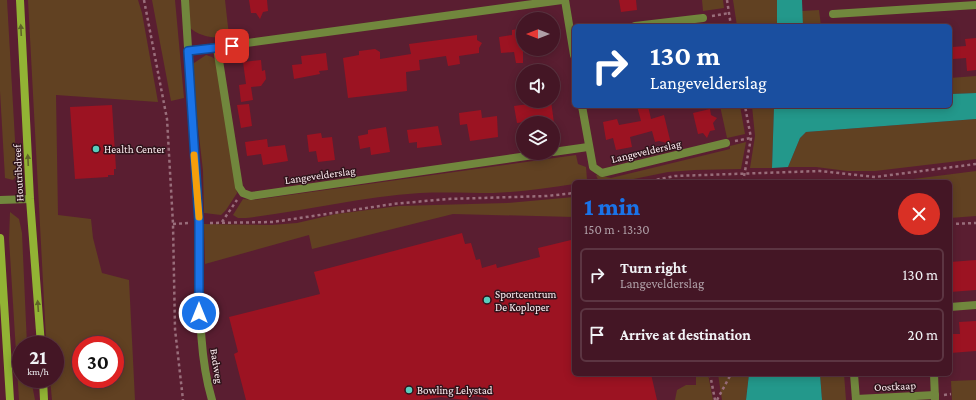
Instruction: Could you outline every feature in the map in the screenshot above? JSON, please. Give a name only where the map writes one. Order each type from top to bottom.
[{"type":"main road","name":"Houtribdreef","points":[[20,0],[30,198],[40,336]]},
{"type":"main road","points":[[0,238],[10,400]]},
{"type":"main road","points":[[43,388],[44,400]]},
{"type":"street","name":"Badweg","points":[[185,0],[199,222],[199,313],[207,382],[212,400]]},
{"type":"street","points":[[188,51],[562,0]]},
{"type":"street","points":[[565,0],[572,34]]},
{"type":"street","points":[[833,14],[976,5]]},
{"type":"street","points":[[652,24],[703,18]]},
{"type":"street","points":[[217,48],[239,188],[243,193]]},
{"type":"street","name":"Langevelderslag","points":[[582,108],[592,168],[602,173],[726,143]]},
{"type":"street","points":[[560,151],[588,147]]},
{"type":"street","name":"Langevelderslag","points":[[243,193],[251,196],[516,158]]},
{"type":"street","points":[[0,200],[30,198]]},
{"type":"street","points":[[952,307],[976,305]]},
{"type":"street","name":"Oostkaap","points":[[854,376],[856,400],[935,398],[934,376]]},
{"type":"path","points":[[144,0],[167,119],[173,224],[175,329],[183,400]]},
{"type":"path","points":[[727,0],[731,24]]},
{"type":"path","points":[[703,18],[729,14]]},
{"type":"path","points":[[743,180],[751,138],[745,108]]},
{"type":"path","points":[[726,143],[751,138]]},
{"type":"path","points":[[655,180],[675,176],[820,171],[875,177],[976,164]]},
{"type":"path","points":[[221,223],[243,193]]},
{"type":"path","points":[[173,224],[199,222],[273,222],[393,204],[447,199],[547,196],[572,193]]},
{"type":"path","points":[[952,224],[976,222]]},
{"type":"path","points":[[710,376],[716,400]]},
{"type":"path","points":[[716,400],[730,376]]},
{"type":"shaded area","points":[[0,0],[7,0],[17,175],[13,180],[5,178],[0,91]]},
{"type":"shaded area","points":[[28,0],[138,0],[142,13],[158,102],[56,95],[58,215],[91,219],[93,238],[102,273],[129,280],[135,400],[52,400],[51,388],[64,388],[64,336],[46,336]]},
{"type":"shaded area","points":[[152,0],[175,0],[184,98],[171,101]]},
{"type":"shaded area","points":[[187,0],[225,0],[229,36],[218,37],[203,35],[189,27]]},
{"type":"shaded area","points":[[702,0],[723,0],[724,8],[703,11]]},
{"type":"shaded area","points":[[733,0],[777,0],[777,24],[737,24]]},
{"type":"shaded area","points":[[777,0],[802,0],[803,24],[777,24]]},
{"type":"shaded area","points":[[819,10],[821,24],[803,24],[802,11]]},
{"type":"shaded area","points":[[206,55],[217,61],[237,193],[221,215],[204,213],[203,171],[191,65]]},
{"type":"shaded area","points":[[976,76],[976,93],[952,94],[952,78]]},
{"type":"shaded area","points":[[976,93],[976,119],[806,132],[800,138],[788,167],[772,168],[774,108],[952,108],[952,94]]},
{"type":"shaded area","points":[[720,108],[740,108],[745,134],[727,138]]},
{"type":"shaded area","points":[[752,108],[774,108],[772,168],[750,168],[755,136]]},
{"type":"shaded area","points":[[976,119],[976,159],[875,171],[847,171],[816,167],[788,167],[800,138],[806,132]]},
{"type":"shaded area","points":[[746,142],[741,169],[668,172],[629,180],[598,180],[596,175],[611,178],[730,149],[730,146]]},
{"type":"shaded area","points":[[576,155],[578,164],[586,167],[587,180],[572,180],[572,184],[534,190],[493,193],[420,193],[398,195],[289,212],[238,218],[233,215],[243,199],[254,200],[540,160],[560,160],[560,157]]},
{"type":"shaded area","points":[[976,171],[976,216],[952,218],[952,180],[906,180]]},
{"type":"shaded area","points":[[787,179],[821,180],[787,180]]},
{"type":"shaded area","points":[[572,197],[572,217],[453,214],[312,249],[309,235],[205,264],[204,224],[271,225],[297,223],[336,214],[399,206],[507,203]]},
{"type":"shaded area","points":[[10,212],[19,219],[22,233],[27,336],[15,336],[9,239]]},
{"type":"shaded area","points":[[696,376],[708,376],[713,400],[675,400],[677,390],[686,385],[696,385]]},
{"type":"shaded area","points":[[718,376],[749,376],[746,400],[722,400]]},
{"type":"shaded area","points":[[749,376],[820,376],[822,400],[746,400]]},
{"type":"shaded area","points":[[820,376],[844,376],[846,400],[822,400]]},
{"type":"shaded area","points":[[976,380],[976,400],[952,400],[951,381]]},
{"type":"shaded area","points":[[18,388],[33,388],[35,400],[19,400]]},
{"type":"building","points":[[249,0],[267,0],[268,11],[263,12],[260,19],[256,13],[251,13]]},
{"type":"building","points":[[619,0],[636,0],[637,10],[621,12]]},
{"type":"building","points":[[516,29],[516,56],[523,56],[523,63],[516,63],[514,52],[501,53],[499,37],[512,35],[512,30]]},
{"type":"building","points":[[477,35],[477,40],[482,43],[479,48],[479,53],[459,56],[460,64],[448,66],[446,56],[419,60],[420,70],[406,72],[407,91],[348,98],[343,58],[359,55],[359,51],[375,49],[380,52],[380,59],[411,54],[409,44]]},
{"type":"building","points":[[976,38],[976,70],[967,71],[966,58],[953,59],[952,47],[966,46],[965,39]]},
{"type":"building","points":[[326,53],[328,70],[319,71],[320,74],[294,79],[292,65],[302,64],[301,56]]},
{"type":"building","points":[[261,60],[262,71],[265,70],[266,79],[261,86],[251,87],[253,100],[241,102],[239,85],[246,84],[243,62]]},
{"type":"building","points":[[249,104],[252,126],[241,128],[237,105]]},
{"type":"building","points":[[112,105],[116,169],[114,169],[114,175],[108,175],[108,177],[75,179],[70,107]]},
{"type":"building","points":[[514,106],[516,106],[516,108],[552,108],[553,116],[516,116],[516,117]]},
{"type":"building","points":[[638,108],[648,108],[651,119],[664,115],[671,144],[659,141],[655,142],[652,131],[630,137],[632,147],[616,150],[613,138],[606,140],[603,122],[617,119],[619,125],[641,121]]},
{"type":"building","points":[[710,109],[711,115],[717,118],[713,123],[715,130],[710,131],[707,138],[703,133],[698,134],[693,113]]},
{"type":"building","points":[[481,110],[482,118],[497,116],[498,137],[470,141],[467,124],[460,125],[459,113]]},
{"type":"building","points":[[438,126],[442,145],[417,148],[417,142],[409,143],[407,130]]},
{"type":"building","points":[[386,127],[390,152],[371,155],[370,147],[360,149],[358,136],[368,134],[368,130]]},
{"type":"building","points":[[321,133],[322,138],[332,137],[335,160],[318,162],[316,151],[309,152],[307,135]]},
{"type":"building","points":[[267,139],[268,147],[285,145],[288,161],[263,165],[261,154],[247,156],[245,142]]},
{"type":"building","name":"Sportcentrum De Koploper","points":[[462,233],[465,244],[471,243],[476,260],[480,259],[482,268],[496,264],[497,268],[540,257],[538,248],[571,240],[572,376],[651,376],[657,400],[489,400],[487,398],[475,396],[466,400],[441,397],[423,400],[246,400],[234,354],[238,352],[229,317],[320,294],[314,272]]},
{"type":"building","points":[[976,260],[976,290],[952,292],[952,262]]},
{"type":"building","points":[[976,321],[976,351],[952,353],[952,334],[960,334],[959,322]]},
{"type":"slow traffic","points":[[194,155],[199,217]]},
{"type":"place","name":"Health Center","points":[[96,149]]},
{"type":"place","name":"Sportcentrum De Koploper","points":[[487,300]]},
{"type":"place","name":"Bowling Lelystad","points":[[409,390]]},
{"type":"route","points":[[199,313],[199,222],[188,51],[232,46]]}]
